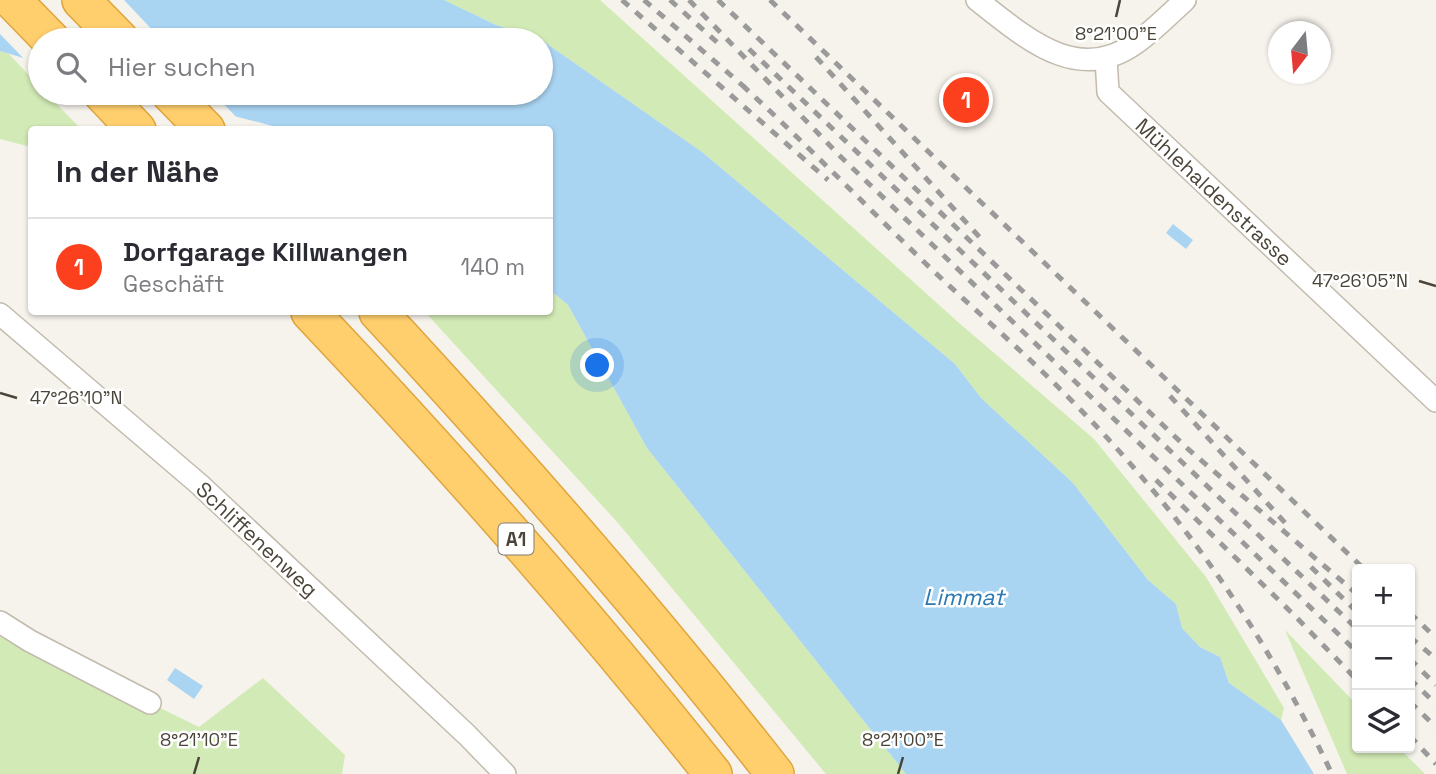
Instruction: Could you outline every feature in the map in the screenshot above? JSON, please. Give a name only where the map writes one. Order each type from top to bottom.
[{"type":"highway","points":[[12,0],[39,28]]},
{"type":"highway","points":[[81,0],[108,28]]},
{"type":"highway","points":[[182,105],[202,126]]},
{"type":"highway","name":"A1","points":[[313,315],[395,403],[550,578],[713,774]]},
{"type":"highway","name":"A1","points":[[381,315],[603,564],[775,774]]},
{"type":"street","points":[[977,0],[1020,33],[1054,53],[1079,60],[1106,58],[1134,45],[1185,0]]},
{"type":"street","name":"Mühlehaldenstrasse","points":[[1106,58],[1108,92],[1436,401]]},
{"type":"street","name":"Schliffenenweg","points":[[0,314],[199,484],[505,774]]},
{"type":"street","points":[[0,622],[30,641],[150,704]]},
{"type":"green space","points":[[444,0],[600,0],[958,322],[1094,439],[1206,577],[1284,708],[1281,720],[1229,683],[1220,657],[1200,647],[1182,628],[1176,604],[1148,580],[1073,483],[981,398],[955,364],[702,152],[553,48],[553,28],[505,28]]},
{"type":"green space","points":[[0,51],[9,54],[28,74],[28,105],[58,105],[78,126],[28,126],[28,146],[0,139]]},
{"type":"green space","points":[[553,292],[568,305],[647,448],[906,774],[826,774],[618,523],[428,315],[553,315]]},
{"type":"green space","points":[[0,622],[199,727],[263,678],[345,755],[342,774],[0,774]]},
{"type":"green space","points":[[1285,630],[1352,700],[1352,753],[1404,753],[1425,774],[1347,774]]},
{"type":"water","name":"Limmat","points":[[0,0],[444,0],[505,28],[28,28],[28,59],[0,51]]},
{"type":"water","name":"Limmat","points":[[553,48],[702,152],[955,364],[981,398],[1073,483],[1148,580],[1176,604],[1182,628],[1200,647],[1220,657],[1229,683],[1281,720],[1314,774],[906,774],[647,448],[568,305],[553,292],[553,126],[273,126],[193,105],[553,105]]},
{"type":"water","points":[[1173,224],[1193,240],[1186,249],[1166,233]]},
{"type":"water","points":[[175,668],[203,686],[194,699],[167,680]]},
{"type":"pier","points":[[0,0],[124,0],[151,28],[28,28],[28,63],[0,34]]},
{"type":"pier","points":[[178,105],[225,105],[242,123]]},
{"type":"railway","points":[[622,0],[828,180]]},
{"type":"railway","points":[[644,0],[749,91]]},
{"type":"railway","points":[[670,0],[718,43]]},
{"type":"railway","points":[[689,0],[842,158],[1352,647]]},
{"type":"railway","points":[[718,0],[1188,449],[1352,590]]},
{"type":"railway","points":[[770,0],[1359,564]]},
{"type":"railway","points":[[749,49],[1355,627]]},
{"type":"railway","points":[[816,57],[983,241]]},
{"type":"railway","points":[[742,85],[924,262],[1052,381],[1149,485],[1218,575],[1249,622],[1306,721],[1332,774]]},
{"type":"railway","points":[[1170,396],[1288,526]]},
{"type":"railway","points":[[1156,480],[1352,675]]},
{"type":"railway","points":[[1311,567],[1352,607]]},
{"type":"railway","points":[[1415,618],[1436,638]]},
{"type":"railway","points":[[1415,641],[1436,659]]},
{"type":"railway","points":[[1415,664],[1436,685]]},
{"type":"railway","points":[[1415,684],[1436,704]]},
{"type":"railway","points":[[1415,707],[1436,727]]},
{"type":"railway","points":[[1415,741],[1436,764]]},
{"type":"place","name":"Dorfgarage Killwangen","points":[[966,100]]}]
